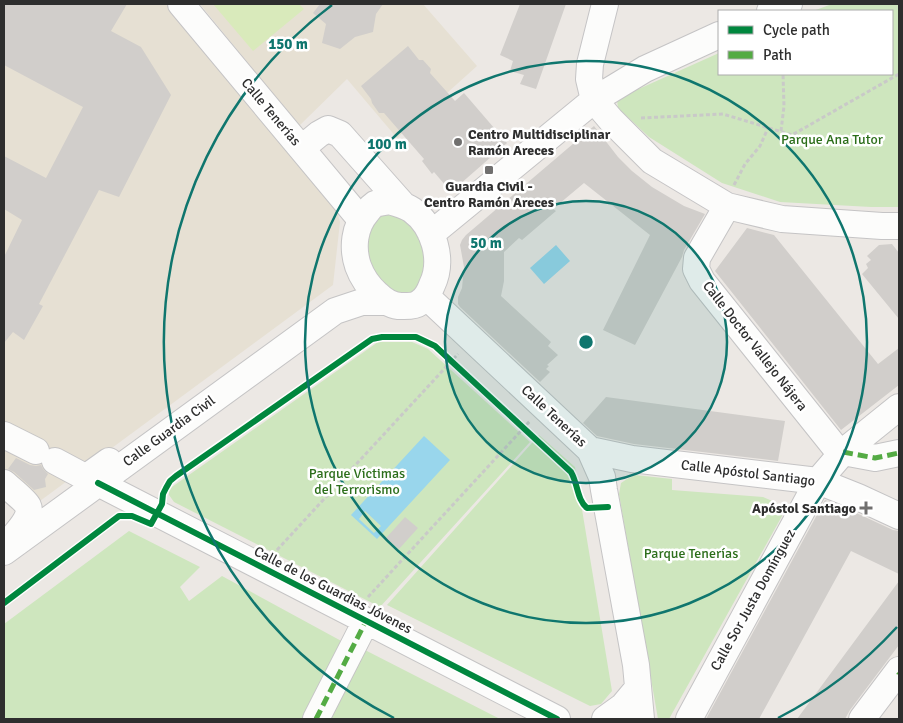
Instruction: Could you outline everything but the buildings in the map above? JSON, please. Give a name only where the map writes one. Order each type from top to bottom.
[{"type":"street","name":"Calle Tenerías","points":[[181,4],[361,220]]},
{"type":"street","points":[[605,4],[590,64],[589,79],[594,100],[652,161],[727,206],[782,219],[899,226]]},
{"type":"street","points":[[431,234],[594,100],[645,69],[718,35]]},
{"type":"street","points":[[302,148],[328,129],[340,134],[403,205]]},
{"type":"street","points":[[335,311],[348,280],[355,236],[361,220],[374,205],[390,201],[403,205],[419,217],[431,234],[435,244],[438,260],[436,276],[427,297],[417,304],[398,307],[385,302],[369,287],[358,266],[354,248]]},
{"type":"street","name":"Calle Doctor Vallejo Nájera","points":[[727,206],[696,258],[696,269],[702,281],[834,446],[843,452]]},
{"type":"street","name":"Calle Tenerías","points":[[427,297],[590,450],[602,478],[636,665],[641,719]]},
{"type":"street","name":"Calle Guardia Civil","points":[[4,550],[335,311],[362,302],[385,302]]},
{"type":"street","points":[[4,435],[85,477],[209,388],[244,368],[263,363]]},
{"type":"street","points":[[818,481],[843,452],[899,408]]},
{"type":"street","name":"Calle Apóstol Santiago","points":[[590,450],[632,459],[818,481],[899,516]]},
{"type":"street","points":[[843,452],[875,458],[899,453]]},
{"type":"street","points":[[843,452],[858,497]]},
{"type":"street","points":[[604,490],[607,480],[611,475],[625,462],[632,459]]},
{"type":"street","name":"Calle Sor Justa Domínguez","points":[[689,719],[818,481]]},
{"type":"street","points":[[4,483],[28,506],[28,514],[23,525],[4,550]]},
{"type":"street","name":"Calle de los Guardias Jóvenes","points":[[98,483],[557,719]]},
{"type":"street","points":[[316,719],[359,618]]},
{"type":"street","points":[[862,719],[899,671]]},
{"type":"street","points":[[605,719],[623,706],[638,688]]},
{"type":"path","points":[[611,120],[722,114],[792,135],[899,74]]},
{"type":"path","points":[[781,132],[784,106],[783,75]]},
{"type":"path","points":[[727,206],[735,182],[745,164],[760,146],[768,128]]},
{"type":"path","points":[[262,567],[449,358],[459,367]]},
{"type":"path","points":[[516,422],[530,434]]},
{"type":"path","points":[[359,618],[524,428]]},
{"type":"shaded area","points":[[4,4],[169,4],[335,206],[340,222],[333,285],[21,515],[4,495]]},
{"type":"shaded area","points":[[200,4],[423,4],[477,66],[397,138],[347,79],[299,126]]},
{"type":"green space","points":[[213,4],[299,4],[304,9],[253,51]]},
{"type":"green space","name":"Parque Ana Tutor","points":[[832,4],[899,4],[899,207],[780,202],[722,183],[649,137],[618,108],[617,100],[623,96],[718,53],[718,75],[893,75],[893,10],[816,10]]},
{"type":"green space","points":[[385,211],[413,224],[429,258],[414,296],[386,291],[365,254],[372,220]]},
{"type":"green space","name":"Parque Víctimas del Terrorismo","points":[[378,342],[412,342],[428,349],[530,442],[380,607],[174,502],[169,495],[169,489]]},
{"type":"green space","points":[[539,435],[575,467],[612,691],[601,704],[590,706],[387,605]]},
{"type":"green space","name":"Parque Tenerías","points":[[635,475],[672,479],[672,490],[763,497],[777,503],[782,516],[669,719],[658,719],[619,494],[621,483]]},
{"type":"green space","points":[[129,531],[200,567],[180,587],[189,601],[222,576],[345,643],[306,719],[4,719],[4,624]]},
{"type":"green space","points":[[363,649],[500,719],[327,719]]},
{"type":"water","points":[[556,245],[570,261],[544,284],[530,268]]},
{"type":"water","points":[[424,436],[450,460],[377,539],[351,515]],"holes":[[[365,511],[381,526],[374,533],[359,519]]]},
{"type":"marked path","points":[[843,452],[875,458],[899,453]]},
{"type":"marked path","points":[[316,719],[366,621]]},
{"type":"cycle path","points":[[4,603],[119,516],[132,516],[151,524],[162,504],[166,488],[176,476],[372,339],[382,337],[416,337],[435,346],[571,472],[581,501],[587,508],[608,507]]},
{"type":"cycle path","points":[[98,483],[557,719]]},
{"type":"place","name":"Centro Multidisciplinar Ramón Areces","points":[[458,142]]},
{"type":"place","name":"Guardia Civil - Centro Ramón Areces","points":[[489,170]]},
{"type":"place","name":"Apóstol Santiago","points":[[866,508]]}]
